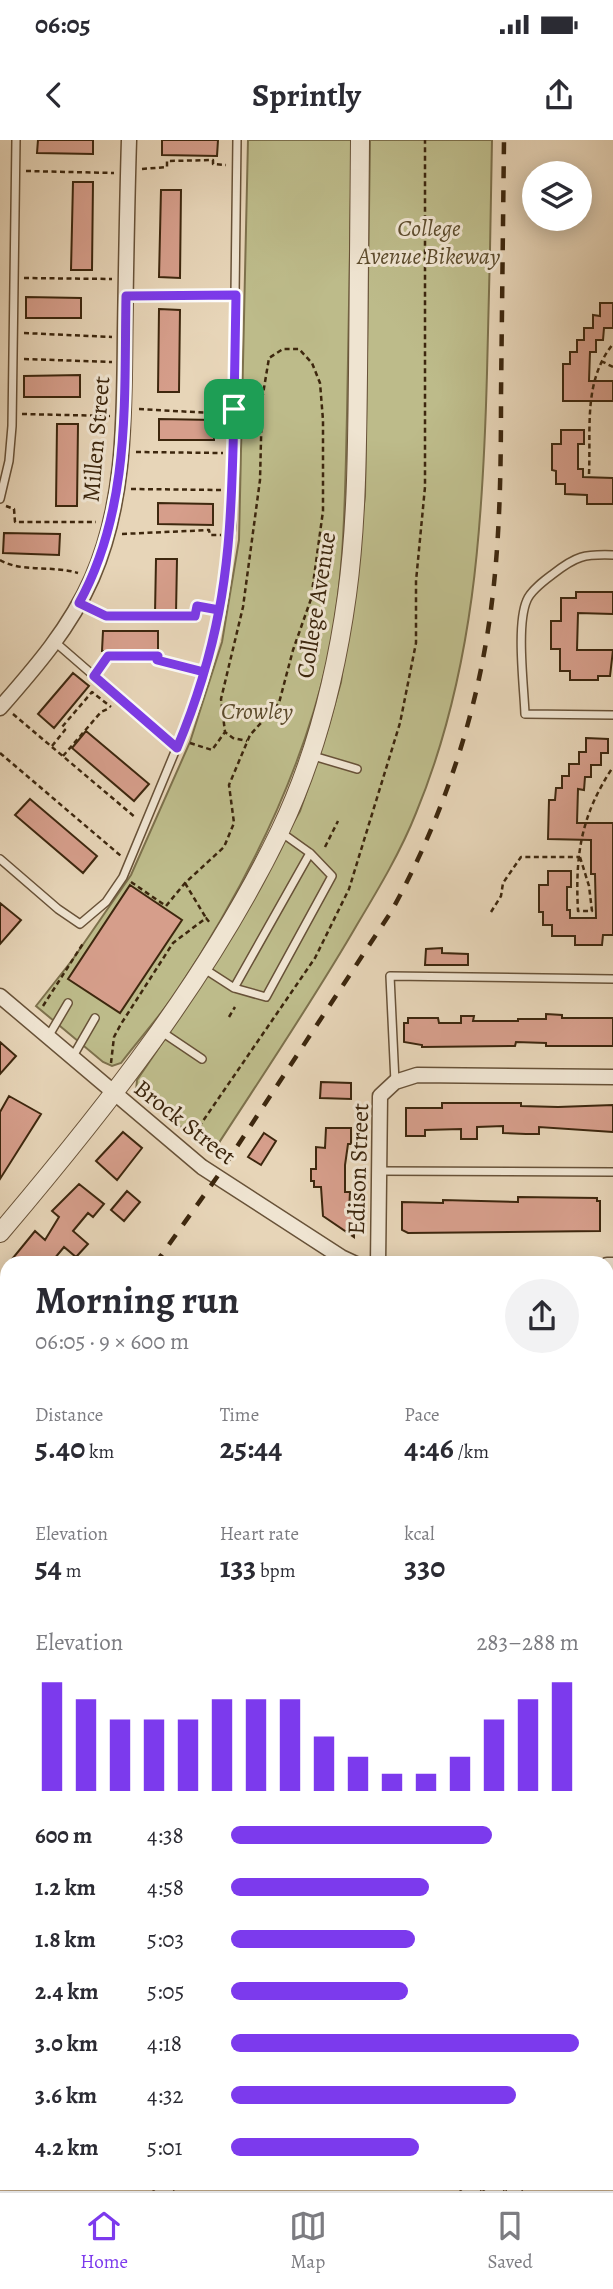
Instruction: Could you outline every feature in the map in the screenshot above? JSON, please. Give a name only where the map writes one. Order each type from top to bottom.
[{"type":"street","name":"Millen Street","points":[[7,711],[55,642],[92,578],[118,488],[122,453],[129,140]]},
{"type":"street","name":"College Avenue","points":[[0,1233],[90,1127],[202,968],[280,831],[309,755],[336,654],[347,595],[353,528],[357,453],[360,140]]},
{"type":"street","name":"Brock Street","points":[[0,996],[202,1167],[339,1256]]},
{"type":"street","points":[[395,1082],[416,1075],[613,1077]]},
{"type":"street","name":"Edison Street","points":[[378,1256],[380,1096],[395,1082]]},
{"type":"lane","points":[[0,499],[9,461],[12,426],[16,140]]},
{"type":"lane","points":[[0,859],[58,909],[80,923],[106,902],[129,863],[145,826],[204,672],[219,610],[231,535],[237,140]]},
{"type":"lane","points":[[126,296],[236,295]]},
{"type":"lane","points":[[0,426],[12,426]]},
{"type":"lane","points":[[613,555],[583,554],[567,563],[527,599],[522,622],[525,714],[613,716]]},
{"type":"lane","points":[[55,642],[177,748]]},
{"type":"lane","points":[[309,755],[357,769]]},
{"type":"lane","points":[[202,968],[234,988],[266,997],[332,876],[310,853],[280,831]]},
{"type":"lane","points":[[234,988],[310,853]]},
{"type":"lane","points":[[395,1082],[390,976],[613,979]]},
{"type":"lane","points":[[48,1037],[68,1003]]},
{"type":"lane","points":[[72,1058],[95,1018]]},
{"type":"lane","points":[[159,1029],[202,1059]]},
{"type":"lane","points":[[379,1171],[613,1172]]},
{"type":"path","points":[[194,1134],[315,958],[332,928],[349,889],[400,723],[416,643],[416,580],[425,488],[425,140]]},
{"type":"path","points":[[142,169],[167,167],[167,161],[214,160],[213,164],[237,165]]},
{"type":"path","points":[[16,171],[114,173]]},
{"type":"path","points":[[14,277],[113,279]]},
{"type":"path","points":[[13,333],[112,337]]},
{"type":"path","points":[[589,474],[591,386],[601,361],[613,344]]},
{"type":"path","points":[[130,881],[166,906],[184,883],[224,847],[234,823],[229,785],[247,741],[279,703],[310,599],[323,511],[323,420],[320,383],[312,363],[299,349],[283,349],[269,358],[262,400],[260,480],[243,607],[221,699],[225,732],[212,750],[190,743]]},
{"type":"path","points":[[13,359],[112,362]]},
{"type":"path","points":[[601,361],[613,366]]},
{"type":"path","points":[[139,409],[211,413],[210,408],[234,409]]},
{"type":"path","points":[[12,414],[111,416]]},
{"type":"path","points":[[122,453],[233,453]]},
{"type":"path","points":[[118,488],[233,490]]},
{"type":"path","points":[[0,504],[13,509],[15,522],[96,522]]},
{"type":"path","points":[[122,534],[209,530],[210,535],[231,535]]},
{"type":"path","points":[[0,560],[10,566],[61,568],[92,578]]},
{"type":"path","points":[[79,603],[106,616],[195,616],[197,606],[219,610]]},
{"type":"path","points":[[94,676],[108,656],[158,656],[157,660],[204,672]]},
{"type":"path","points":[[51,746],[65,730],[62,727],[92,692],[111,707],[101,712],[63,757]]},
{"type":"path","points":[[7,711],[145,826]]},
{"type":"path","points":[[225,732],[233,738],[247,741]]},
{"type":"path","points":[[0,753],[129,863]]},
{"type":"path","points":[[580,857],[589,886],[592,911],[578,911],[580,838],[602,783],[613,767]]},
{"type":"path","points":[[326,847],[338,821]]},
{"type":"path","points":[[491,912],[501,896],[503,883],[521,858],[580,857]]},
{"type":"path","points":[[184,883],[210,922],[206,930]]},
{"type":"path","points":[[111,1063],[114,1037],[173,943],[206,918]]},
{"type":"path","points":[[43,1006],[84,942]]},
{"type":"path","points":[[229,1017],[235,1007]]},
{"type":"green space","name":"Crowley","points":[[248,140],[352,140],[345,508],[333,632],[316,705],[302,748],[268,831],[248,871],[172,998],[121,1063],[112,1066],[103,1062],[36,1006],[73,959],[131,875],[190,742],[222,642],[239,540]]},
{"type":"green space","name":"College Avenue Bikeway","points":[[370,140],[492,140],[485,429],[472,597],[463,652],[436,760],[404,841],[323,981],[213,1152],[136,1091],[137,1080],[188,1005],[300,811],[341,682],[365,496]]},
{"type":"building","points":[[38,140],[93,140],[93,154],[37,153]]},
{"type":"building","points":[[162,140],[218,140],[217,156],[162,155]]},
{"type":"building","points":[[73,182],[93,182],[92,270],[71,270]]},
{"type":"building","points":[[161,190],[181,190],[180,278],[159,277]]},
{"type":"building","points":[[26,297],[81,298],[81,318],[26,318]]},
{"type":"building","points":[[600,303],[613,303],[613,328],[604,328],[603,340],[596,340],[596,352],[590,352],[589,381],[613,381],[613,401],[563,401],[563,364],[570,364],[570,352],[577,352],[577,340],[584,340],[584,328],[593,328],[593,315],[600,316]]},
{"type":"building","points":[[159,309],[180,310],[179,392],[158,392]]},
{"type":"building","points":[[80,375],[80,397],[24,397],[24,376]]},
{"type":"building","points":[[159,419],[214,420],[214,440],[159,440]]},
{"type":"building","points":[[57,424],[78,424],[77,506],[56,506]]},
{"type":"building","points":[[561,430],[584,430],[584,444],[578,444],[578,469],[583,469],[583,477],[613,478],[613,504],[587,504],[587,495],[565,494],[565,484],[556,484],[556,471],[552,470],[552,444],[561,444]]},
{"type":"building","points":[[158,503],[213,504],[213,525],[158,524]]},
{"type":"building","points":[[4,533],[60,534],[59,555],[3,553]]},
{"type":"building","points":[[156,559],[177,559],[176,614],[155,614]]},
{"type":"building","points":[[576,592],[613,592],[613,614],[578,613],[577,650],[613,650],[610,676],[598,676],[598,680],[570,680],[570,671],[560,671],[560,649],[551,649],[551,621],[561,621],[561,598],[576,598]]},
{"type":"building","points":[[103,631],[158,631],[158,651],[102,651]]},
{"type":"building","points":[[73,673],[89,686],[54,728],[38,714]]},
{"type":"building","points":[[86,731],[149,784],[134,801],[72,748]]},
{"type":"building","points":[[586,738],[608,739],[608,753],[601,753],[601,765],[591,765],[591,777],[585,777],[584,790],[578,789],[577,823],[613,823],[613,935],[603,935],[602,945],[575,945],[575,936],[552,936],[552,925],[543,925],[543,912],[539,912],[539,885],[548,885],[548,871],[571,871],[571,887],[567,887],[567,910],[570,910],[570,918],[596,918],[595,874],[591,874],[591,840],[548,839],[549,800],[555,800],[556,788],[562,788],[562,776],[569,776],[569,764],[579,764],[579,752],[586,752]]},
{"type":"building","points":[[30,799],[97,856],[83,873],[15,815]]},
{"type":"building","points":[[130,885],[182,920],[120,1013],[68,979]]},
{"type":"building","points":[[0,903],[21,920],[0,944]]},
{"type":"building","points":[[442,948],[442,953],[468,954],[468,965],[425,965],[426,949]]},
{"type":"building","points":[[546,1014],[562,1015],[562,1018],[613,1018],[613,1046],[546,1046],[546,1043],[516,1042],[515,1046],[422,1047],[404,1042],[404,1023],[408,1023],[408,1018],[438,1018],[439,1023],[461,1023],[461,1016],[474,1016],[473,1021],[518,1021],[546,1019]]},
{"type":"building","points":[[0,1042],[16,1056],[0,1074]]},
{"type":"building","points":[[321,1082],[351,1083],[351,1099],[320,1098]]},
{"type":"building","points":[[9,1096],[41,1114],[0,1179],[0,1112]]},
{"type":"building","points":[[442,1103],[521,1103],[521,1106],[558,1107],[613,1105],[613,1132],[539,1127],[539,1134],[503,1133],[503,1126],[477,1127],[477,1139],[461,1139],[461,1129],[425,1130],[425,1136],[406,1136],[406,1108],[442,1108]]},
{"type":"building","points":[[326,1128],[351,1128],[351,1144],[348,1144],[345,1165],[345,1192],[350,1192],[349,1211],[354,1212],[354,1237],[323,1216],[321,1187],[314,1187],[314,1181],[311,1181],[311,1169],[316,1169],[316,1147],[325,1148]]},
{"type":"building","points":[[123,1132],[142,1148],[117,1180],[96,1161]]},
{"type":"building","points":[[264,1133],[276,1141],[261,1165],[248,1157]]},
{"type":"building","points":[[79,1184],[104,1204],[93,1217],[88,1213],[73,1231],[88,1244],[77,1256],[64,1247],[57,1256],[15,1256],[35,1231],[45,1240],[59,1217],[52,1211]]},
{"type":"building","points":[[127,1191],[140,1202],[124,1221],[111,1210]]},
{"type":"building","points":[[518,1197],[597,1198],[597,1201],[600,1201],[600,1231],[408,1233],[402,1230],[402,1202],[518,1202]]},
{"type":"railway","points":[[161,1256],[217,1177],[391,912],[436,817],[460,750],[485,648],[497,554],[501,458],[504,140]]},
{"type":"route","points":[[234,409],[231,535],[221,604],[212,647],[204,672],[157,660],[158,656],[108,656],[94,676],[177,748],[191,713],[212,647],[219,610],[197,606],[195,616],[106,616],[79,603],[98,564],[111,522],[119,482],[124,429],[126,296],[236,295],[234,409]]}]
